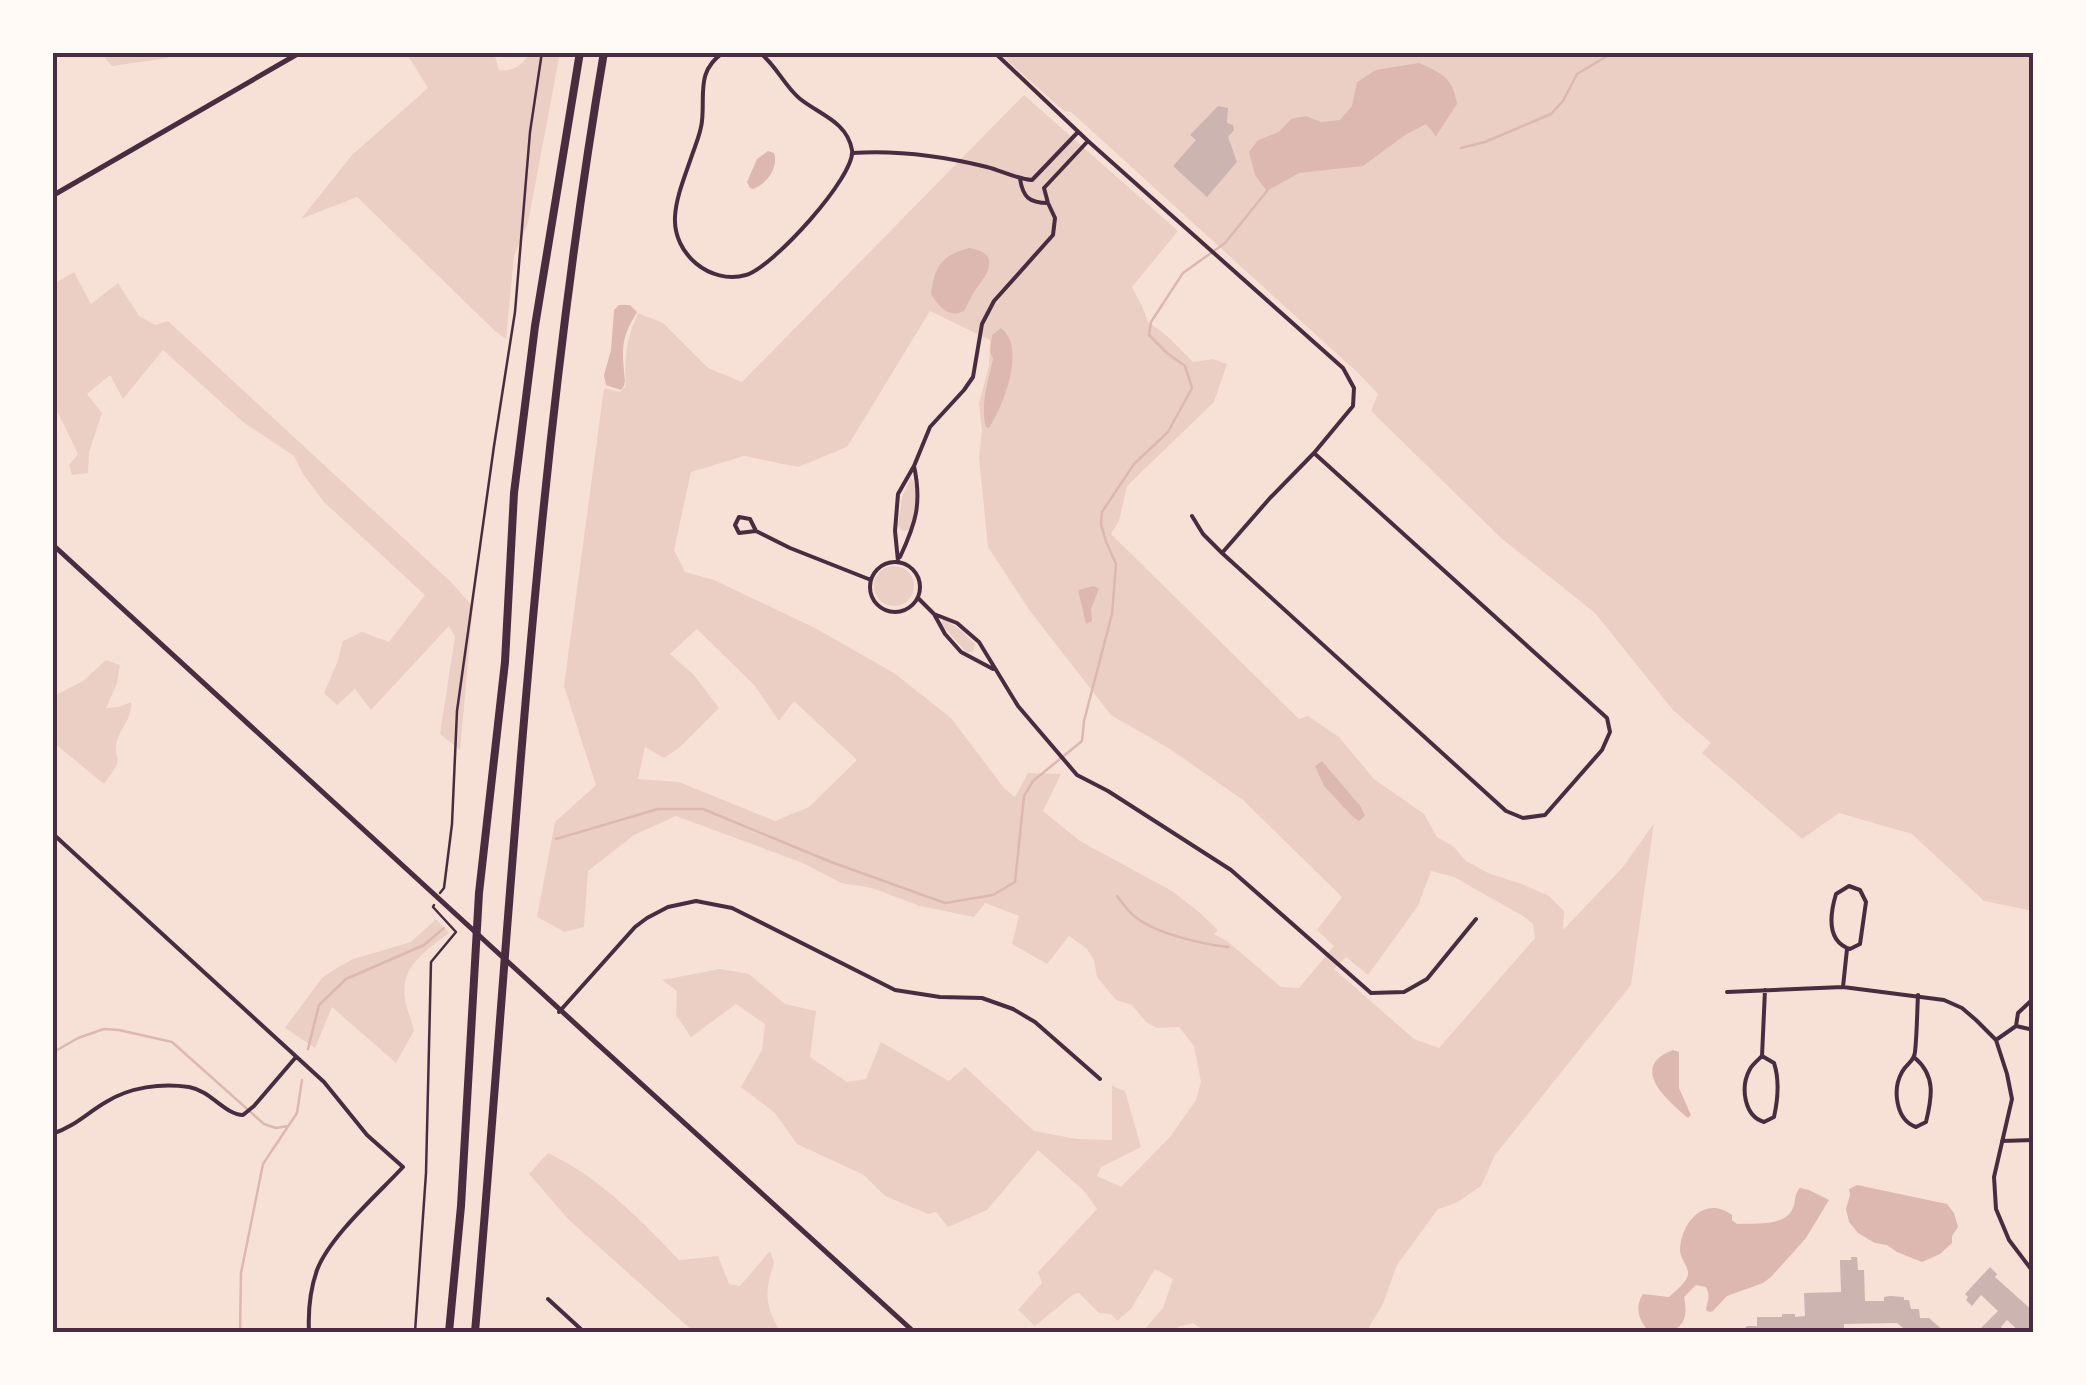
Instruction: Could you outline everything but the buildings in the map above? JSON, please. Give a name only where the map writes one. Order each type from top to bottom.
[{"type":"highway","points":[[449,1332],[461,1206],[479,893],[505,662],[514,493],[535,326],[580,52]]},
{"type":"highway","points":[[475,1332],[506,918],[544,494],[584,166],[604,52]]},
{"type":"street","points":[[52,196],[301,52]]},
{"type":"street","points":[[724,52],[714,59],[704,76],[702,124],[674,216],[676,235],[687,255],[714,275],[728,277],[748,275],[770,262],[831,192],[853,154],[847,136],[834,120],[800,98],[774,64],[758,52]]},
{"type":"street","points":[[994,52],[1343,368],[1354,388],[1353,406],[1222,553]]},
{"type":"street","points":[[1032,180],[1078,132]]},
{"type":"street","points":[[1044,188],[1088,141]]},
{"type":"street","points":[[853,154],[916,153],[1032,180],[1044,188],[1056,218],[1053,234],[994,301],[982,324],[973,377],[930,427],[898,494],[898,561]]},
{"type":"street","points":[[1020,179],[1027,198],[1048,203]]},
{"type":"street","points":[[1192,516],[1222,553],[1506,810],[1523,818],[1546,814],[1602,750],[1610,732],[1607,718],[1314,453]]},
{"type":"street","points":[[898,561],[918,512],[919,488],[914,466]]},
{"type":"street","points":[[756,531],[871,580]]},
{"type":"street","points":[[52,544],[559,1012],[914,1332]]},
{"type":"street","points":[[898,561],[918,574],[921,590],[914,605],[898,612],[882,609],[872,596],[871,580],[881,566],[898,561]]},
{"type":"street","points":[[918,598],[961,652],[997,671]]},
{"type":"street","points":[[934,614],[957,623],[978,642],[1018,706],[1077,774],[1231,870],[1371,993],[1404,992],[1427,979],[1476,919]]},
{"type":"street","points":[[52,833],[324,1082],[367,1135],[403,1166],[342,1232],[318,1267],[310,1298],[309,1332]]},
{"type":"street","points":[[1849,886],[1860,890],[1866,902],[1860,944],[1847,948],[1833,934],[1832,910],[1836,894],[1849,886]]},
{"type":"street","points":[[559,1012],[635,927],[668,907],[696,901],[732,908],[895,990],[940,998],[982,998],[1012,1009],[1035,1022],[1100,1079]]},
{"type":"street","points":[[1843,986],[1847,948]]},
{"type":"street","points":[[1727,992],[1843,986],[1918,995],[1962,1008],[1996,1040],[2007,1074],[2012,1099],[1994,1177],[1996,1208],[2010,1240],[2034,1273]]},
{"type":"street","points":[[1762,1056],[1774,1063],[1778,1075],[1774,1117],[1764,1122],[1755,1119],[1747,1107],[1746,1083],[1750,1067],[1762,1056],[1764,990]]},
{"type":"street","points":[[1915,1058],[1926,1068],[1930,1080],[1926,1122],[1916,1127],[1907,1124],[1899,1112],[1898,1088],[1902,1072],[1915,1058],[1918,995]]},
{"type":"street","points":[[1996,1040],[2016,1026],[2018,1013],[2034,998]]},
{"type":"street","points":[[2016,1026],[2034,1030]]},
{"type":"street","points":[[52,1134],[121,1094],[150,1086],[192,1088],[240,1116],[252,1108],[296,1056]]},
{"type":"street","points":[[2002,1141],[2034,1140]]},
{"type":"street","points":[[548,1299],[584,1332]]},
{"type":"path","points":[[440,893],[444,888],[452,824],[457,711],[516,312],[530,132],[542,52]]},
{"type":"path","points":[[414,1332],[426,1173],[432,962],[456,932],[433,906],[437,902]]},
{"type":"shaded area","points":[[101,53],[171,53],[168,58],[112,66]]},
{"type":"shaded area","points":[[406,53],[494,53],[499,70],[509,70],[530,53],[560,53],[528,223],[514,256],[506,339],[357,197],[301,219],[352,155],[428,88]]},
{"type":"shaded area","points":[[999,53],[2033,53],[2033,911],[1984,901],[1912,834],[1839,813],[1802,839],[1702,753],[1711,743],[1673,710],[1595,613],[1501,538],[1371,411],[1378,394],[1358,373],[1071,112],[1064,111]]},
{"type":"shaded area","points":[[1419,63],[1445,77],[1455,95],[1457,104],[1436,136],[1426,124],[1363,166],[1299,173],[1267,191],[1255,175],[1249,152],[1258,140],[1279,132],[1291,119],[1306,116],[1321,122],[1340,120],[1352,106],[1357,82],[1376,70]]},
{"type":"shaded area","points":[[1024,95],[1178,231],[1132,287],[1148,322],[1193,362],[1213,359],[1227,364],[1214,402],[1127,486],[1119,521],[1111,534],[1299,719],[1308,716],[1339,737],[1374,779],[1424,814],[1437,837],[1453,846],[1466,861],[1549,896],[1564,911],[1563,930],[1623,867],[1654,823],[1631,985],[1495,1155],[1481,1186],[1456,1203],[1438,1209],[1397,1265],[1369,1332],[1205,1332],[1193,1323],[1173,1332],[1142,1332],[1163,1308],[1173,1279],[1155,1269],[1131,1309],[1117,1321],[1111,1314],[1099,1313],[1079,1293],[1035,1326],[1018,1310],[1042,1283],[1038,1272],[1097,1209],[1084,1191],[1038,1150],[987,1210],[948,1227],[936,1212],[928,1214],[885,1196],[864,1175],[797,1144],[775,1113],[741,1087],[762,1050],[765,1024],[736,1004],[691,1037],[676,1015],[677,991],[662,980],[720,969],[749,974],[785,1004],[816,1011],[810,1057],[847,1082],[866,1079],[881,1042],[949,1081],[965,1067],[1034,1131],[1077,1139],[1112,1140],[1112,1086],[1125,1091],[1141,1147],[1101,1167],[1097,1176],[1121,1187],[1170,1137],[1196,1100],[1201,1082],[1194,1046],[1179,1027],[1157,1028],[1146,1022],[1132,1005],[1116,1000],[1097,977],[1087,949],[1069,936],[1047,964],[1012,944],[1019,916],[985,903],[974,917],[841,883],[803,863],[676,816],[634,835],[588,871],[584,927],[565,932],[537,917],[555,822],[596,785],[564,686],[604,388],[620,392],[626,386],[627,349],[638,313],[663,323],[708,368],[742,382]],"holes":[[[930,311],[990,340],[989,366],[979,403],[979,458],[988,547],[1030,611],[1111,715],[1170,749],[1243,800],[1342,897],[1317,930],[1334,946],[1299,988],[1281,987],[1214,934],[1218,930],[1172,891],[1080,841],[1043,811],[1061,774],[1028,773],[1015,797],[951,718],[894,673],[815,628],[714,580],[685,572],[674,550],[691,472],[744,456],[798,467],[847,447]],[[697,629],[755,686],[779,721],[794,701],[857,760],[809,807],[775,821],[679,782],[638,779],[645,747],[664,758],[719,708],[694,675],[670,654]],[[1431,871],[1454,877],[1533,924],[1535,938],[1439,1048],[1414,1039],[1334,969],[1346,957],[1368,975],[1418,906]]]},
{"type":"shaded area","points":[[768,151],[775,158],[771,174],[763,183],[750,188],[747,182],[757,159]]},
{"type":"shaded area","points":[[969,248],[985,254],[989,259],[988,270],[964,311],[949,312],[931,294],[934,276],[952,254]]},
{"type":"shaded area","points":[[74,272],[91,304],[118,283],[139,316],[155,325],[168,321],[451,582],[473,607],[460,750],[440,734],[455,636],[449,626],[371,710],[355,689],[337,705],[324,693],[343,641],[362,632],[389,642],[425,595],[324,502],[294,456],[243,422],[163,350],[123,399],[110,375],[87,394],[102,413],[89,452],[88,473],[72,475],[69,465],[78,454],[58,413],[53,418],[52,285]]},
{"type":"shaded area","points":[[619,305],[630,305],[637,312],[625,338],[625,381],[621,390],[606,385],[604,375],[611,350],[614,310]]},
{"type":"shaded area","points":[[1001,328],[1009,337],[1012,363],[1006,392],[989,428],[985,393],[993,359],[992,335]]},
{"type":"shaded area","points":[[911,478],[916,489],[915,508],[911,527],[903,531],[898,526],[902,497]]},
{"type":"shaded area","points":[[894,566],[908,572],[914,586],[908,600],[894,606],[880,600],[874,586],[880,572]]},
{"type":"shaded area","points":[[1094,586],[1099,589],[1091,609],[1092,621],[1086,624],[1078,590]]},
{"type":"shaded area","points":[[944,619],[975,644],[973,652],[966,652],[940,623]]},
{"type":"shaded area","points":[[106,660],[120,665],[106,708],[131,702],[131,708],[117,742],[117,763],[104,784],[53,742],[52,697],[83,681]]},
{"type":"shaded area","points":[[1322,761],[1361,807],[1365,816],[1359,821],[1324,786],[1315,766]]},
{"type":"shaded area","points":[[436,919],[449,933],[417,960],[407,977],[405,998],[414,1031],[396,1063],[332,1007],[315,1048],[285,1028],[322,978],[353,959],[411,942]]},
{"type":"shaded area","points":[[1673,1050],[1679,1052],[1679,1088],[1691,1115],[1688,1118],[1662,1093],[1652,1074],[1660,1057]]},
{"type":"shaded area","points":[[548,1153],[602,1187],[679,1260],[718,1256],[729,1284],[740,1286],[770,1251],[774,1262],[768,1298],[780,1332],[694,1332],[569,1220],[529,1174]]},
{"type":"shaded area","points":[[1857,1185],[1947,1204],[1958,1227],[1952,1243],[1922,1262],[1858,1233],[1849,1222],[1846,1209],[1849,1189]]},
{"type":"shaded area","points":[[1800,1188],[1829,1200],[1806,1238],[1771,1277],[1727,1296],[1709,1312],[1706,1287],[1696,1285],[1684,1297],[1685,1315],[1679,1326],[1659,1332],[1646,1328],[1639,1314],[1643,1294],[1669,1297],[1688,1275],[1680,1253],[1681,1240],[1696,1214],[1713,1208],[1732,1215],[1737,1224],[1775,1222],[1792,1210]]},
{"type":"waterway","points":[[1461,148],[1551,114],[1577,74],[1614,52]]},
{"type":"waterway","points":[[556,839],[658,809],[703,809],[831,862],[945,903],[993,895],[1015,882],[1024,796],[1033,781],[1082,741],[1112,614],[1116,564],[1101,524],[1102,512],[1134,464],[1168,432],[1192,388],[1185,366],[1149,335],[1151,322],[1183,273],[1225,243],[1267,191]]},
{"type":"waterway","points":[[1117,896],[1133,915],[1152,927],[1228,947]]},
{"type":"waterway","points":[[308,1049],[319,1005],[346,979],[424,945],[444,928]]},
{"type":"waterway","points":[[52,1053],[104,1029],[172,1042],[264,1124],[288,1126]]},
{"type":"waterway","points":[[240,1332],[241,1273],[263,1164],[297,1113],[302,1080]]}]
